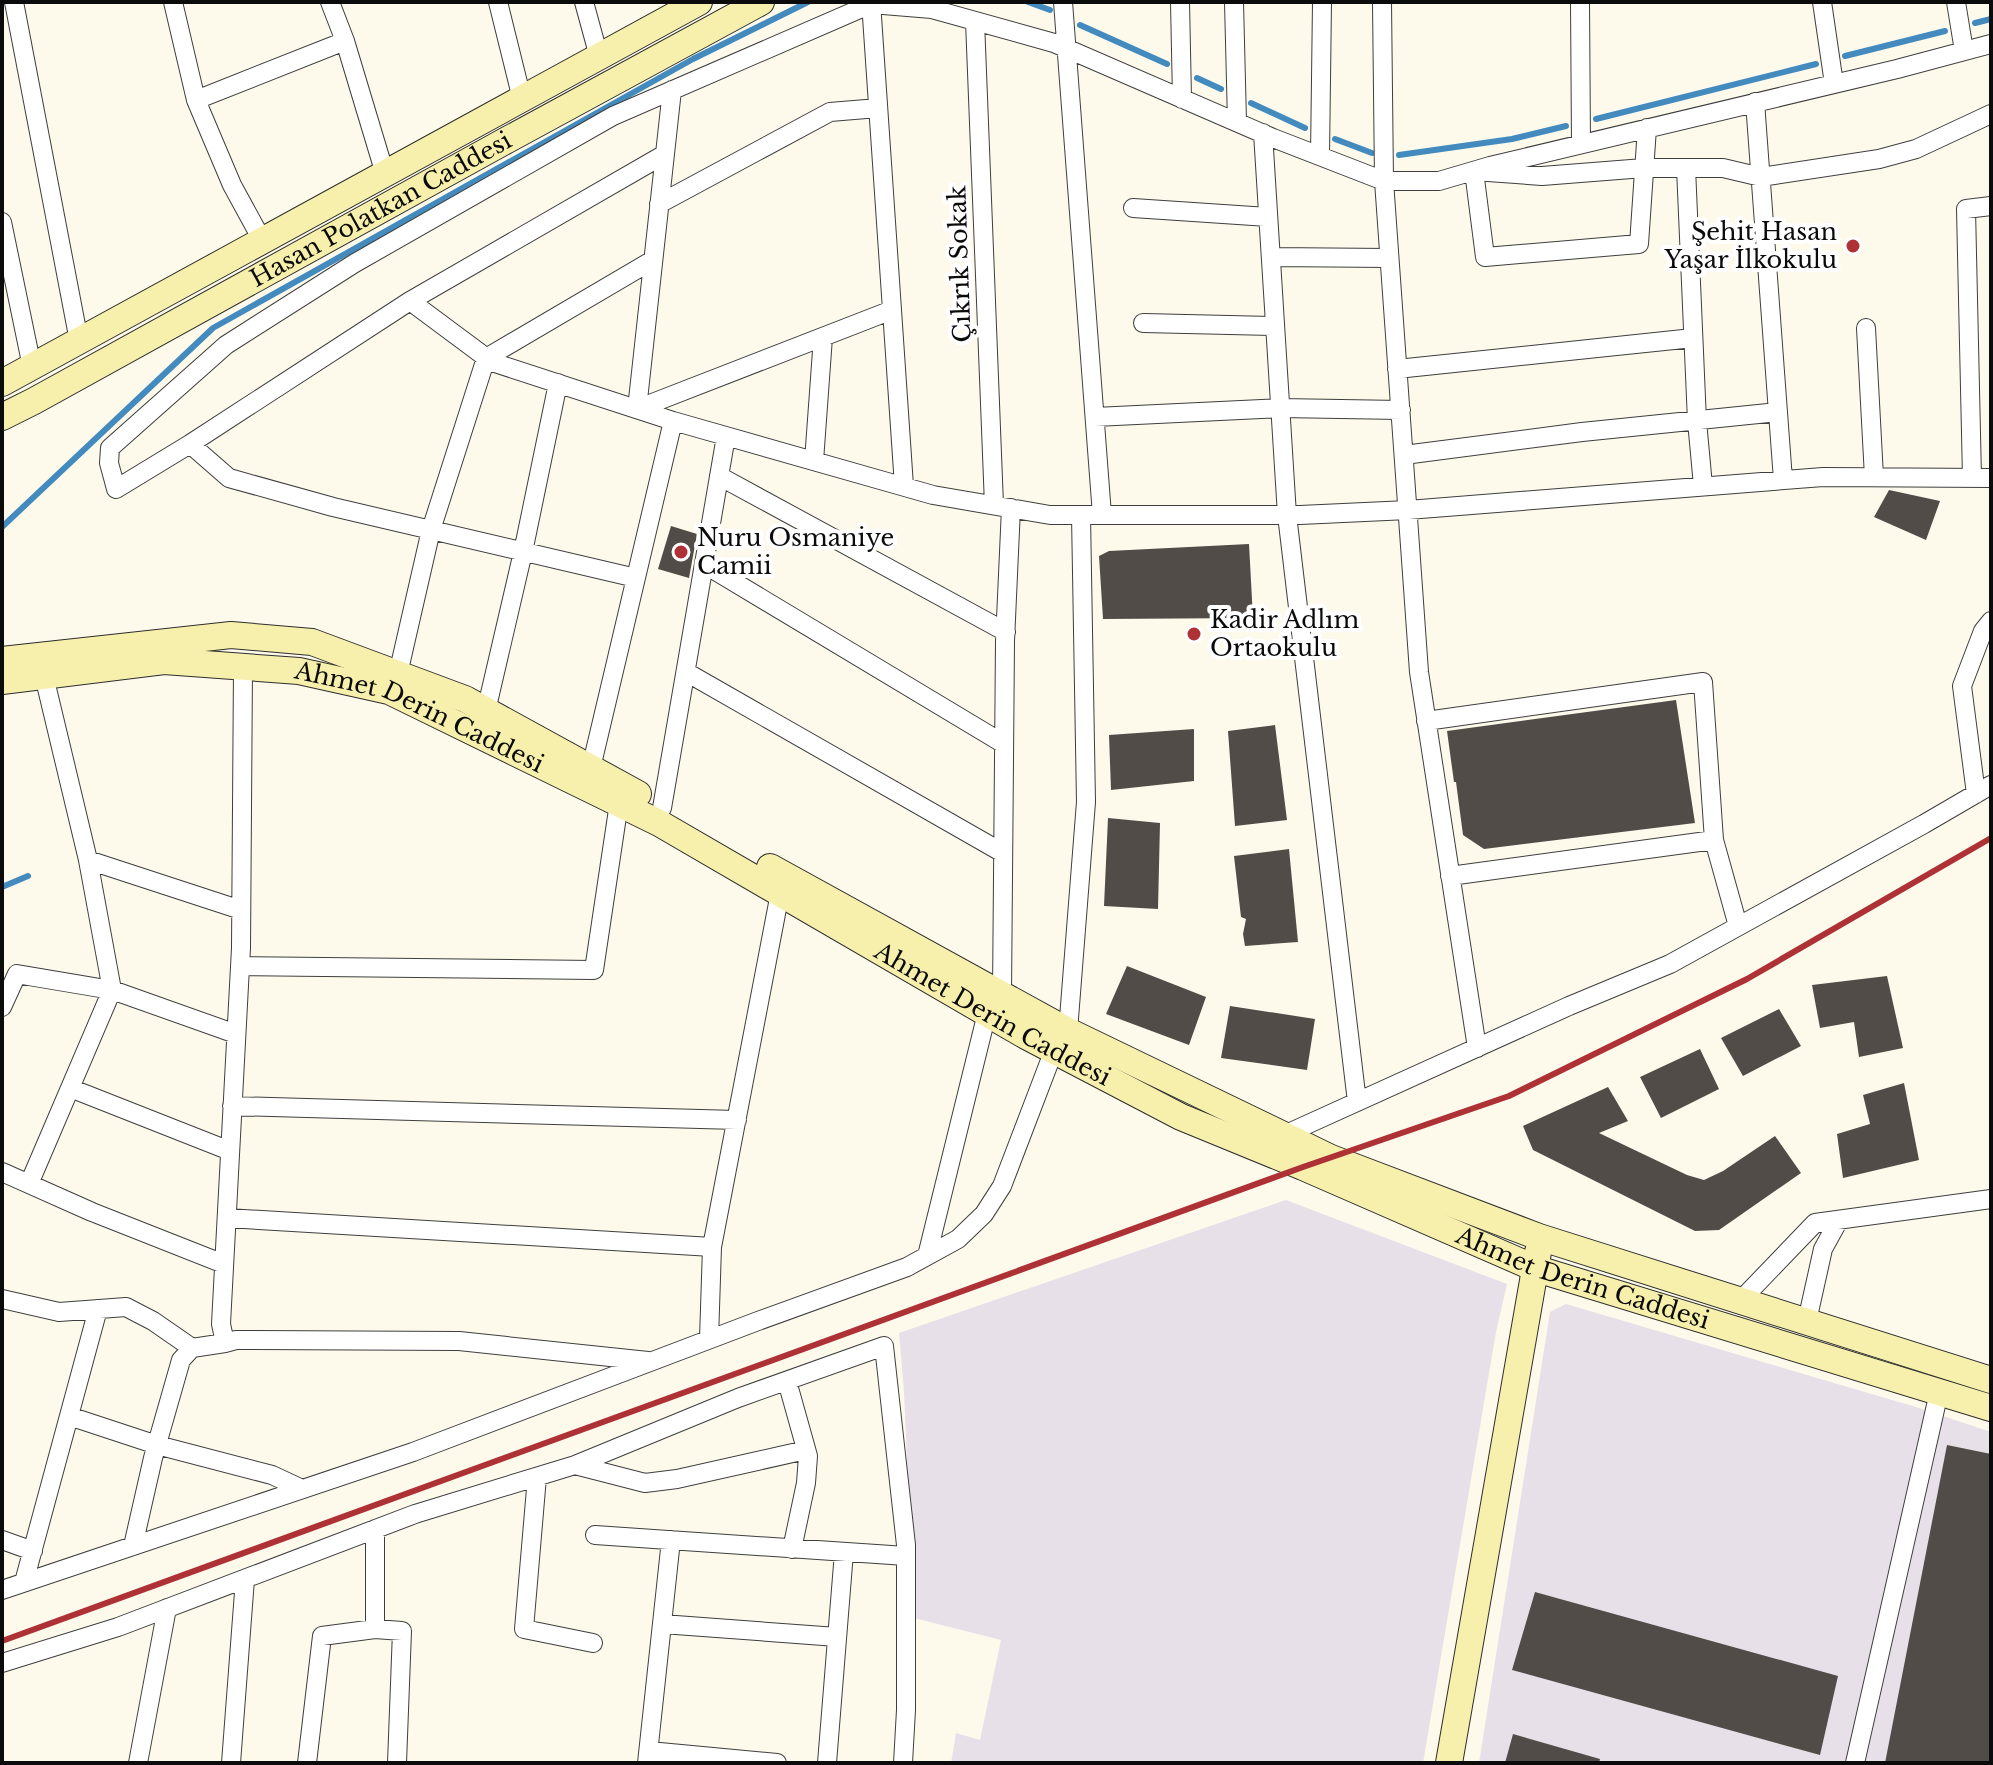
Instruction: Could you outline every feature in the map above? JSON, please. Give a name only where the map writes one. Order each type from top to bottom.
[{"type":"main road","name":"Hasan Polatkan Caddesi","points":[[2,383],[599,57],[673,9],[699,2]]},
{"type":"main road","name":"Hasan Polatkan Caddesi","points":[[2,417],[761,2]]},
{"type":"main road","name":"Ahmet Derin Caddesi","points":[[2,660],[231,635],[312,642],[465,699],[662,808],[1061,1041],[1181,1117],[1537,1269],[1991,1408]]},
{"type":"main road","name":"Ahmet Derin Caddesi","points":[[2,681],[164,661],[299,671],[389,691],[659,823],[780,893],[995,1004]]},
{"type":"main road","name":"Ahmet Derin Caddesi","points":[[1061,1041],[1284,1135],[1331,1158],[1539,1237],[1991,1380]]},
{"type":"main road","points":[[1449,1763],[1537,1269],[1539,1237]]},
{"type":"street","points":[[14,2],[79,341]]},
{"type":"street","points":[[173,2],[196,100],[232,185],[262,240]]},
{"type":"street","points":[[330,2],[345,41],[385,174]]},
{"type":"street","points":[[498,2],[522,99]]},
{"type":"street","points":[[584,2],[599,57]]},
{"type":"street","points":[[1063,2],[1102,515]]},
{"type":"street","points":[[1180,2],[1182,99]]},
{"type":"street","points":[[1234,2],[1237,122]]},
{"type":"street","points":[[1320,156],[1322,2]]},
{"type":"street","points":[[1382,2],[1384,181],[1419,672],[1477,1048]]},
{"type":"street","points":[[1580,2],[1581,144]]},
{"type":"street","points":[[1822,2],[1834,84]]},
{"type":"street","points":[[1956,2],[1964,51]]},
{"type":"street","points":[[665,154],[410,301],[116,489],[109,463],[110,448],[226,345],[355,263],[613,116],[871,3],[932,9],[1054,43],[1384,181],[1439,181],[1991,44]]},
{"type":"street","points":[[871,3],[904,486]]},
{"type":"street","name":"Çıkrık Sokak","points":[[927,1256],[995,1004],[1003,853],[1006,632],[1002,506],[975,21]]},
{"type":"street","points":[[196,100],[345,41]]},
{"type":"street","points":[[637,409],[672,90]]},
{"type":"street","points":[[1755,102],[1783,480]]},
{"type":"street","points":[[659,204],[830,112],[878,108]]},
{"type":"street","points":[[1474,171],[1542,176],[1644,168],[1723,168],[1761,177],[1879,159],[1916,149],[1991,114]]},
{"type":"street","points":[[1474,171],[1485,257],[1639,244],[1647,128]]},
{"type":"street","points":[[1263,133],[1287,515],[1357,1102]]},
{"type":"street","points":[[1686,168],[1697,421],[1703,486]]},
{"type":"street","points":[[410,301],[492,362],[673,421],[933,495],[1050,515],[1287,515],[1408,510],[1823,477],[1982,478],[1966,209],[1991,206]]},
{"type":"street","points":[[1133,208],[1268,217]]},
{"type":"street","points":[[2,222],[32,367]]},
{"type":"street","points":[[1271,257],[1389,258]]},
{"type":"street","points":[[398,674],[431,530],[486,358],[653,260]]},
{"type":"street","points":[[637,409],[892,310]]},
{"type":"street","points":[[1143,323],[1275,326]]},
{"type":"street","points":[[1866,328],[1874,477]]},
{"type":"street","points":[[814,461],[823,337]]},
{"type":"street","points":[[1397,369],[1693,338]]},
{"type":"street","points":[[486,711],[558,383]]},
{"type":"street","points":[[1095,417],[1280,408],[1401,410]]},
{"type":"street","points":[[1404,455],[1582,432],[1778,412]]},
{"type":"street","points":[[591,768],[673,421]]},
{"type":"street","points":[[662,808],[726,436]]},
{"type":"street","points":[[190,444],[229,478],[333,507],[636,578]]},
{"type":"street","points":[[719,476],[1006,632]]},
{"type":"street","points":[[2,1590],[413,1452],[907,1267],[958,1239],[984,1214],[1002,1186],[1061,1041],[1086,802],[1081,515]]},
{"type":"street","points":[[704,564],[1004,744]]},
{"type":"street","points":[[1284,1135],[1569,1006],[1670,964],[1983,789],[1962,686],[1983,631],[1991,621]]},
{"type":"street","points":[[225,1343],[221,1324],[240,966],[243,667]]},
{"type":"street","points":[[686,672],[1003,853]]},
{"type":"street","points":[[29,1184],[112,990],[88,860],[44,676]]},
{"type":"street","points":[[1426,721],[1703,682],[1714,840],[1738,926]]},
{"type":"street","points":[[240,966],[594,970],[619,803]]},
{"type":"street","points":[[1450,876],[1714,840]]},
{"type":"street","points":[[88,860],[241,910]]},
{"type":"street","points":[[709,1339],[712,1247],[780,893]]},
{"type":"street","points":[[2,1007],[10,969],[112,990],[236,1034]]},
{"type":"street","points":[[70,1088],[230,1151]]},
{"type":"street","points":[[232,1106],[737,1120]]},
{"type":"street","points":[[2,1172],[92,1212],[224,1264]]},
{"type":"street","points":[[1741,1300],[1815,1223],[1991,1199]]},
{"type":"street","points":[[227,1218],[712,1247]]},
{"type":"street","points":[[1807,1321],[1823,1249],[1839,1220]]},
{"type":"street","points":[[2,1299],[59,1312],[126,1307],[192,1348]]},
{"type":"street","points":[[24,1582],[98,1309]]},
{"type":"street","points":[[133,1546],[181,1360],[192,1348],[236,1340],[459,1341],[651,1361]]},
{"type":"street","points":[[2,1663],[118,1627],[415,1514],[575,1465],[738,1398],[884,1346],[906,1556],[903,1763]]},
{"type":"street","points":[[787,1381],[808,1456],[806,1483],[792,1549]]},
{"type":"street","points":[[1855,1763],[1939,1392]]},
{"type":"street","points":[[69,1416],[157,1445],[272,1475],[302,1489]]},
{"type":"street","points":[[575,1465],[645,1483],[677,1479],[806,1450]]},
{"type":"street","points":[[537,1477],[524,1629],[593,1643]]},
{"type":"street","points":[[375,1529],[375,1629]]},
{"type":"street","points":[[595,1535],[906,1556]]},
{"type":"street","points":[[2,1540],[33,1551]]},
{"type":"street","points":[[671,1540],[648,1757],[777,1763]]},
{"type":"street","points":[[827,1763],[844,1552]]},
{"type":"street","points":[[231,1763],[245,1579]]},
{"type":"street","points":[[138,1763],[167,1608]]},
{"type":"street","points":[[662,1624],[837,1637]]},
{"type":"street","points":[[307,1763],[322,1636],[375,1629],[402,1631],[397,1763]]},
{"type":"shaded area","points":[[1286,1200],[1507,1284],[1496,1332],[1423,1763],[951,1763],[956,1733],[980,1740],[1001,1640],[914,1618],[899,1333]]},
{"type":"shaded area","points":[[1566,1304],[1991,1432],[1991,1763],[1479,1763],[1550,1312]]},
{"type":"building","points":[[1889,490],[1940,501],[1926,540],[1874,517]]},
{"type":"building","name":"Nuru Osmaniye Camii","points":[[671,526],[697,534],[689,578],[658,569]]},
{"type":"building","points":[[1249,544],[1253,618],[1103,619],[1099,556],[1109,551]]},
{"type":"building","points":[[1676,700],[1695,823],[1484,849],[1463,835],[1447,731]]},
{"type":"building","points":[[1275,725],[1287,820],[1235,826],[1228,731]]},
{"type":"building","points":[[1194,729],[1194,781],[1111,790],[1109,735]]},
{"type":"building","points":[[1108,818],[1160,823],[1158,909],[1104,906]]},
{"type":"building","points":[[1289,849],[1298,942],[1245,946],[1243,934],[1246,919],[1241,917],[1234,856]]},
{"type":"building","points":[[1127,966],[1206,997],[1189,1045],[1106,1014]]},
{"type":"building","points":[[1887,976],[1903,1048],[1859,1057],[1854,1022],[1820,1028],[1812,985]]},
{"type":"building","points":[[1230,1006],[1315,1019],[1307,1070],[1221,1058]]},
{"type":"building","points":[[1779,1009],[1801,1046],[1743,1076],[1721,1038]]},
{"type":"building","points":[[1700,1049],[1719,1089],[1661,1118],[1640,1077]]},
{"type":"building","points":[[1904,1083],[1919,1160],[1843,1178],[1837,1134],[1870,1124],[1863,1095]]},
{"type":"building","points":[[1608,1087],[1628,1121],[1599,1133],[1687,1175],[1704,1180],[1775,1136],[1801,1173],[1719,1230],[1695,1231],[1533,1150],[1523,1126]]},
{"type":"building","points":[[1947,1445],[1991,1454],[1991,1763],[1885,1763]]},
{"type":"building","points":[[1535,1592],[1838,1676],[1820,1755],[1512,1670]]},
{"type":"building","points":[[1513,1734],[1600,1759],[1599,1763],[1505,1763]]},
{"type":"waterway","points":[[2,527],[213,328],[693,59],[808,2]]},
{"type":"waterway","points":[[1028,2],[1050,10]]},
{"type":"waterway","points":[[1975,23],[1991,19]]},
{"type":"waterway","points":[[1080,25],[1167,64]]},
{"type":"waterway","points":[[1845,56],[1945,31]]},
{"type":"waterway","points":[[1596,119],[1816,64]]},
{"type":"waterway","points":[[1197,78],[1221,89]]},
{"type":"waterway","points":[[1251,103],[1305,128]]},
{"type":"waterway","points":[[1399,155],[1512,139],[1566,126]]},
{"type":"waterway","points":[[1335,139],[1372,153]]},
{"type":"waterway","points":[[2,887],[28,876]]},
{"type":"railway","points":[[2,1641],[1303,1167],[1509,1096],[1747,979],[1991,838]]},
{"type":"place","name":"Şehit Hasan Yaşar İlkokulu","points":[[1853,246]]},
{"type":"place","name":"Nuru Osmaniye Camii","points":[[681,552]]},
{"type":"place","name":"Kadir Adlım Ortaokulu","points":[[1194,634]]}]
